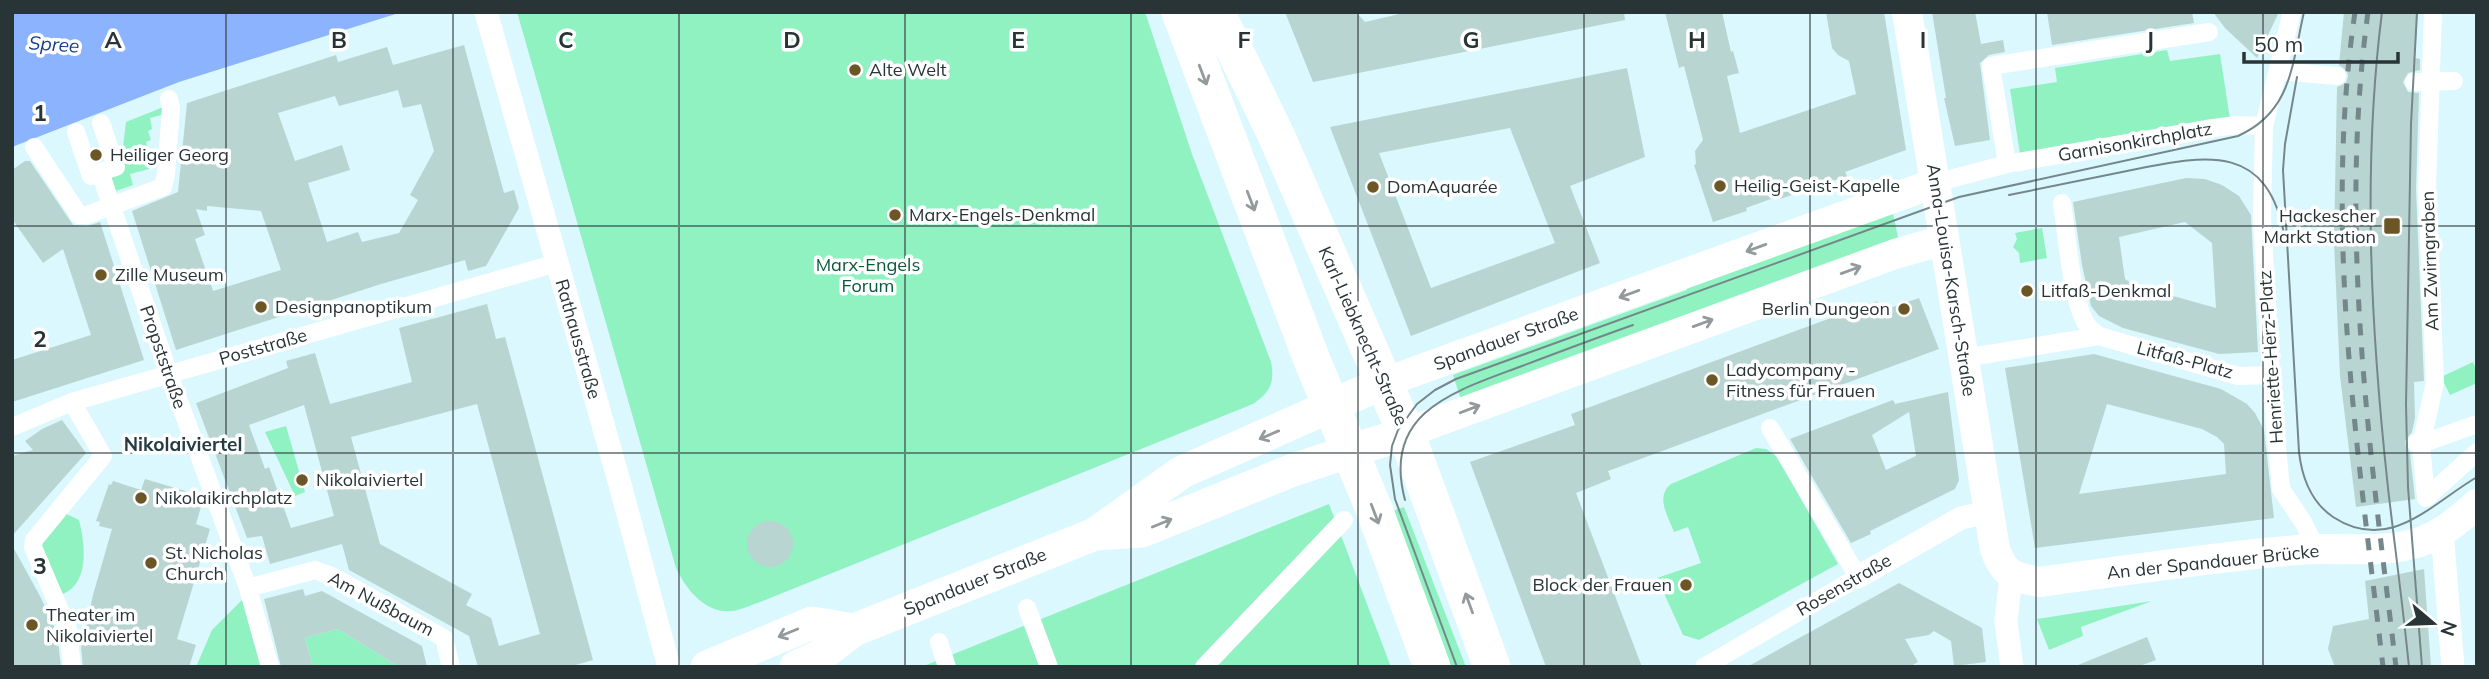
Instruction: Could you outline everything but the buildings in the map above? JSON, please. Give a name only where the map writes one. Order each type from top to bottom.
[{"type":"main road","points":[[1180,12],[1330,405],[1374,509],[1432,667]]},
{"type":"main road","name":"Karl-Liebknecht-Straße","points":[[1216,12],[1276,135],[1406,433],[1492,667]]},
{"type":"main road","name":"Spandauer Straße","points":[[796,667],[820,656],[854,630],[1095,534],[1182,472],[1383,383]]},
{"type":"main road","name":"Spandauer Straße","points":[[1095,534],[1142,531],[1349,451],[1406,433]]},
{"type":"main road","points":[[707,667],[812,623],[854,630]]},
{"type":"street","name":"Rathausstraße","points":[[486,12],[669,667]]},
{"type":"street","name":"Anna-Louisa-Karsch-Straße","points":[[1908,12],[1995,549],[2001,565],[2011,575]]},
{"type":"street","name":"Henriette-Herz-Platz","points":[[2292,12],[2264,126],[2262,217],[2281,489],[2303,522],[2317,550]]},
{"type":"street","name":"Am Zwirngraben","points":[[2433,18],[2422,83],[2435,383],[2419,443],[2426,498],[2477,452]]},
{"type":"street","points":[[2007,164],[1991,66],[2209,32]]},
{"type":"street","points":[[2278,71],[2337,76]]},
{"type":"street","points":[[2422,83],[2454,81]]},
{"type":"street","points":[[34,147],[79,215],[87,215],[163,187],[172,108],[169,99]]},
{"type":"street","points":[[100,172],[116,167],[102,123]]},
{"type":"street","name":"Garnisonkirchplatz","points":[[1936,183],[2007,164],[2206,129],[2236,125],[2264,126]]},
{"type":"street","name":"Propststraße","points":[[76,132],[91,176],[100,172],[169,374],[248,588],[270,667]]},
{"type":"street","name":"Spandauer Straße","points":[[1383,383],[1936,183]]},
{"type":"street","points":[[2062,204],[2081,312],[2087,326],[2099,337]]},
{"type":"street","name":"Spandauer Straße","points":[[1406,433],[1895,254],[1944,240]]},
{"type":"street","name":"Poststraße","points":[[12,428],[72,402],[557,263]]},
{"type":"street","name":"Litfaß-Platz","points":[[1964,358],[2099,337],[2238,376],[2271,374]]},
{"type":"street","points":[[72,402],[103,456],[34,540],[33,547],[68,629],[72,667]]},
{"type":"street","points":[[2419,443],[2477,424]]},
{"type":"street","points":[[1770,428],[1858,577]]},
{"type":"street","name":"An der Spandauer Brücke","points":[[2011,575],[2039,582],[2296,550],[2368,550],[2402,546],[2420,542],[2442,531],[2477,504]]},
{"type":"street","name":"Rosenstraße","points":[[1704,667],[1961,518],[1989,512]]},
{"type":"street","points":[[1204,667],[1344,520]]},
{"type":"street","points":[[2442,531],[2453,667]]},
{"type":"street","name":"Am Nußbaum","points":[[248,588],[314,570],[334,577],[444,638],[452,667]]},
{"type":"street","points":[[2011,575],[2006,622],[2012,667]]},
{"type":"street","points":[[1027,608],[1049,667]]},
{"type":"street","points":[[939,642],[947,667]]},
{"type":"green space","name":"Marx-Engels Forum","points":[[517,12],[1145,12],[1192,154],[1271,362],[1270,386],[1264,396],[1253,404],[760,602],[732,611],[713,608],[691,592],[676,568]]},
{"type":"green space","points":[[2167,50],[2170,61],[2220,54],[2230,119],[2020,154],[2010,89],[2057,82],[2055,68]]},
{"type":"green space","points":[[166,106],[165,114],[150,118],[152,129],[148,131],[151,140],[146,142],[151,158],[146,159],[149,169],[130,174],[133,185],[116,191],[111,176],[120,172],[126,122]]},
{"type":"green space","points":[[1891,204],[1899,242],[1462,403],[1453,375],[1687,290],[1684,279]]},
{"type":"green space","points":[[2042,228],[2047,258],[2020,263],[2019,253],[2013,247],[2017,239],[2015,233]]},
{"type":"green space","points":[[2473,362],[2477,371],[2477,383],[2450,395],[2441,377]]},
{"type":"green space","points":[[286,426],[305,492],[295,496],[265,432]]},
{"type":"green space","points":[[1756,448],[1766,449],[1777,457],[1838,564],[1699,640],[1683,635],[1657,578],[1701,563],[1688,527],[1674,532],[1664,507],[1666,489],[1671,484]]},
{"type":"green space","points":[[1329,504],[1391,667],[921,667]]},
{"type":"green space","points":[[1404,507],[1466,667],[1442,667],[1393,515],[1395,510]]},
{"type":"green space","points":[[60,511],[79,520],[84,551],[82,572],[78,581],[63,594],[53,585],[35,541]]},
{"type":"green space","points":[[243,599],[262,667],[196,667],[212,630]]},
{"type":"green space","points":[[2152,601],[2081,627],[2083,636],[2049,650],[2037,619]]},
{"type":"green space","points":[[338,629],[399,667],[313,667],[305,638]]},
{"type":"water","name":"Spree","points":[[12,12],[402,12],[179,82],[12,147]]},
{"type":"tram line","points":[[1457,667],[1395,499],[1390,465],[1392,446],[1398,430],[1417,404],[1435,390],[1456,379],[1959,197],[2238,136],[2256,126],[2279,100],[2292,68],[2304,12]]},
{"type":"tram line","points":[[2382,12],[2372,131],[2373,310],[2382,429],[2409,667]]},
{"type":"tram line","points":[[2417,12],[2411,124],[2406,405],[2408,487],[2422,667]]},
{"type":"tram line","points":[[2297,77],[2283,170],[2299,452],[2309,489],[2313,497],[2333,517],[2354,527],[2373,530],[2391,528],[2409,521],[2477,477]]},
{"type":"tram line","points":[[2009,195],[2181,161],[2228,162],[2248,170],[2264,184],[2276,207],[2285,239]]},
{"type":"tram line","points":[[1405,500],[1400,470],[1404,445],[1414,425],[1430,409],[1472,385],[1633,325]]},
{"type":"railway","points":[[2355,12],[2346,94],[2342,176],[2343,258],[2355,422],[2383,667]]},
{"type":"railway","points":[[2368,12],[2356,176],[2357,258],[2368,422],[2396,667]]},
{"type":"place","name":"Alte Welt","points":[[855,70]]},
{"type":"place","name":"Heiliger Georg","points":[[96,155]]},
{"type":"place","name":"Heilig-Geist-Kapelle","points":[[1720,186]]},
{"type":"place","name":"DomAquarée","points":[[1373,187]]},
{"type":"place","name":"Marx-Engels-Denkmal","points":[[895,215]]},
{"type":"place","name":"Hackescher Markt Station","points":[[2392,226]]},
{"type":"place","name":"Zille Museum","points":[[101,275]]},
{"type":"place","name":"Litfaß-Denkmal","points":[[2027,291]]},
{"type":"place","name":"Designpanoptikum","points":[[261,307]]},
{"type":"place","name":"Berlin Dungeon","points":[[1904,309]]},
{"type":"place","name":"Ladycompany - Fitness für Frauen","points":[[1712,380]]},
{"type":"place","name":"Nikolaiviertel","points":[[302,480]]},
{"type":"place","name":"Nikolaikirchplatz","points":[[141,498]]},
{"type":"place","name":"St. Nicholas Church","points":[[151,563]]},
{"type":"place","name":"Block der Frauen","points":[[1686,585]]},
{"type":"place","name":"Theater im Nikolaiviertel","points":[[32,625]]},
{"type":"district","name":"Nikolaiviertel","points":[[183,444]]}]
